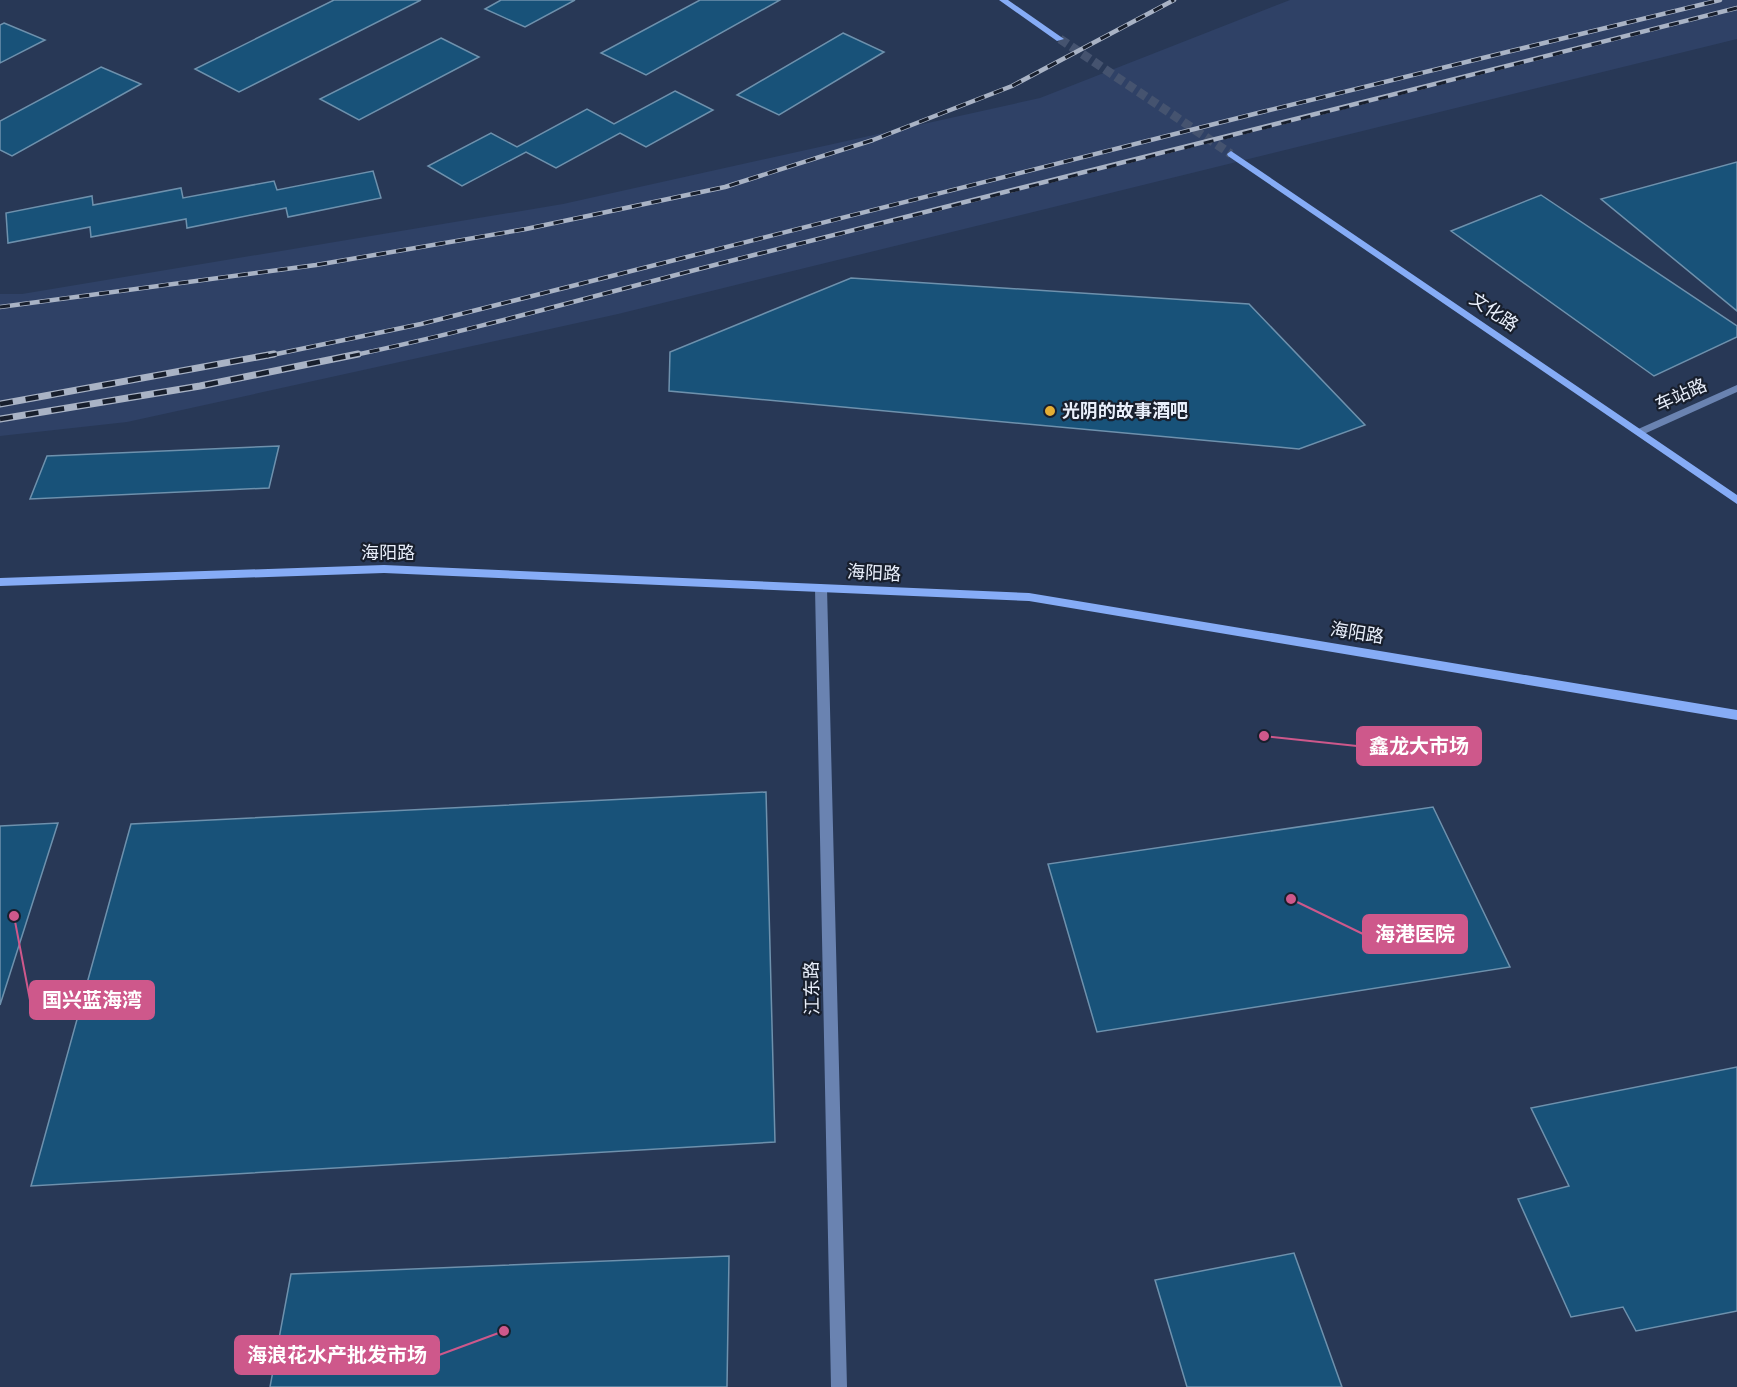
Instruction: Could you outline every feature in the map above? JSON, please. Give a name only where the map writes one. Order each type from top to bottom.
[{"type":"main road","points":[[1003,0],[1060,39]]},
{"type":"main road","name":"文化路","points":[[1231,154],[1737,500]]},
{"type":"main road","name":"海阳路","points":[[0,582],[384,569],[1029,597],[1737,715]]},
{"type":"street","name":"车站路","points":[[1640,432],[1737,388]]},
{"type":"street","name":"江东路","points":[[821,588],[839,1387]]},
{"type":"shaded area","points":[[1290,0],[1737,0],[1737,39],[618,314],[127,422],[0,436],[0,294],[22,294],[563,204],[1040,98]]},
{"type":"building","points":[[334,0],[421,0],[239,92],[195,69]]},
{"type":"building","points":[[501,0],[575,0],[525,27],[485,9]]},
{"type":"building","points":[[700,0],[780,0],[646,75],[601,53]]},
{"type":"building","points":[[4,23],[45,40],[0,63],[0,25]]},
{"type":"building","points":[[843,33],[884,52],[779,115],[737,95]]},
{"type":"building","points":[[441,38],[479,57],[359,120],[320,99]]},
{"type":"building","points":[[101,67],[141,84],[12,156],[0,150],[0,121]]},
{"type":"building","points":[[675,91],[713,110],[646,147],[620,133],[556,168],[526,152],[462,186],[428,166],[491,133],[517,147],[587,109],[614,124]]},
{"type":"building","points":[[1737,162],[1737,311],[1601,199]]},
{"type":"building","points":[[373,171],[381,198],[288,217],[286,208],[187,228],[186,219],[91,237],[90,227],[8,243],[6,213],[92,196],[93,205],[181,188],[183,198],[274,181],[277,190]]},
{"type":"building","points":[[1541,195],[1737,326],[1737,337],[1654,376],[1451,231]]},
{"type":"building","points":[[851,278],[1249,304],[1365,425],[1299,449],[669,391],[670,352]]},
{"type":"building","points":[[279,446],[269,488],[30,499],[47,456]]},
{"type":"building","points":[[766,792],[775,1142],[31,1186],[131,824]]},
{"type":"building","points":[[1433,807],[1510,967],[1097,1032],[1048,864]]},
{"type":"building","points":[[58,823],[0,1005],[0,826]]},
{"type":"building","points":[[1737,1067],[1737,1311],[1636,1331],[1623,1307],[1571,1317],[1518,1199],[1569,1186],[1531,1108]]},
{"type":"building","points":[[1294,1253],[1342,1387],[1187,1387],[1155,1280]]},
{"type":"building","points":[[729,1256],[727,1387],[270,1387],[291,1274]]},
{"type":"tunnel","points":[[1060,39],[1231,154]]},
{"type":"railway","points":[[0,307],[316,265],[526,229],[725,187],[873,140],[1012,86],[1174,0]]},
{"type":"railway","points":[[267,356],[421,324],[1262,112],[1720,0]]},
{"type":"railway","points":[[350,356],[505,320],[710,266],[1737,8]]},
{"type":"railway","points":[[0,404],[274,354]]},
{"type":"railway","points":[[0,419],[200,386],[358,354]]},
{"type":"place","name":"光阴的故事酒吧","points":[[1050,411]]},
{"type":"place","name":"鑫龙大市场","points":[[1264,736]]},
{"type":"place","name":"海港医院","points":[[1291,899]]},
{"type":"place","name":"国兴蓝海湾","points":[[14,916]]},
{"type":"place","name":"海浪花水产批发市场","points":[[504,1331]]}]
